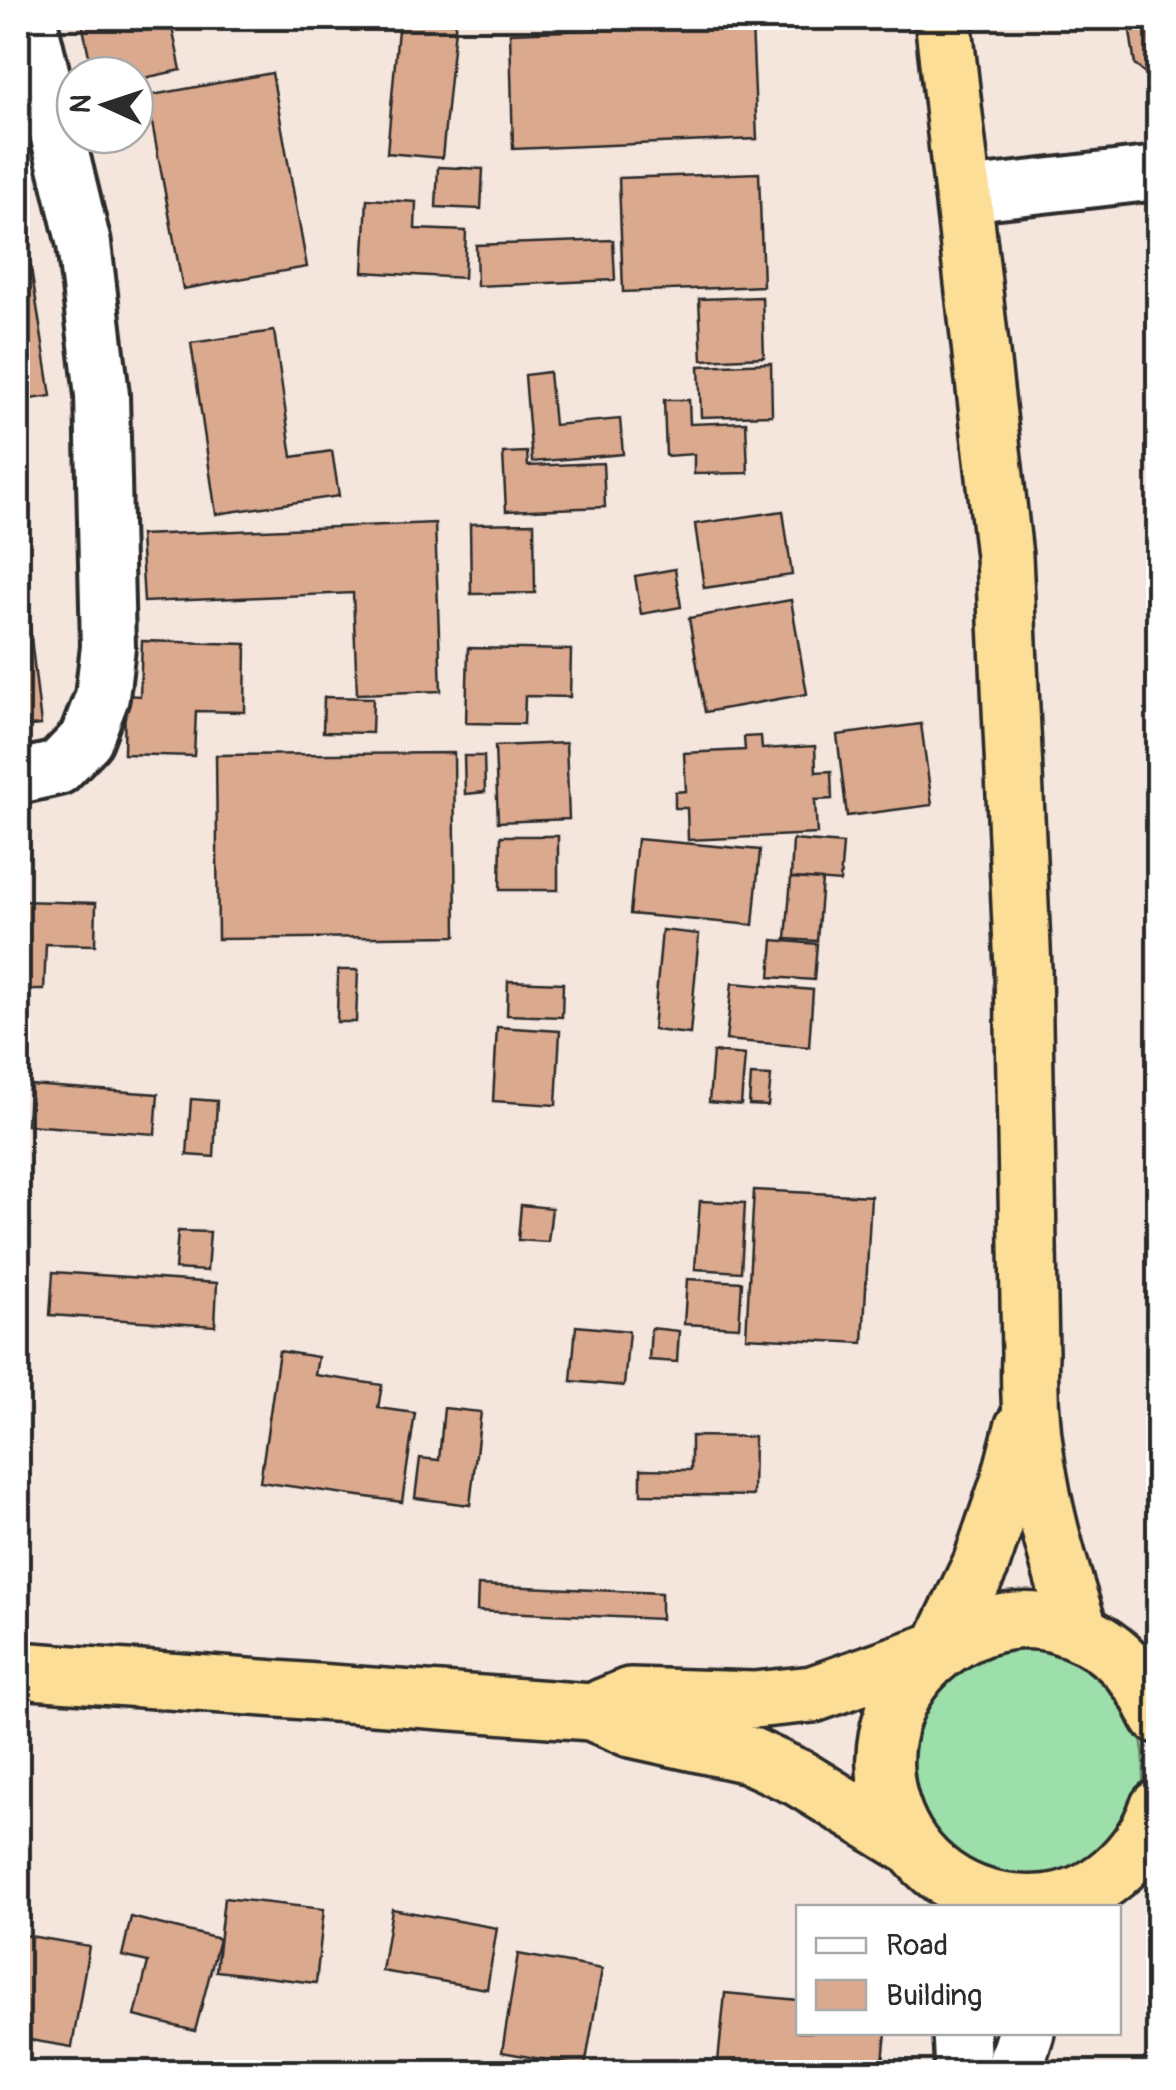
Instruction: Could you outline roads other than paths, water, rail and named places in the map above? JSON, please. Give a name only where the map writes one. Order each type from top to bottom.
[{"type":"highway","points":[[924,1871],[894,1815],[884,1779],[885,1742],[896,1707],[914,1675],[940,1649],[981,1564],[1009,1482],[1028,1406],[1030,1355],[1023,969],[1004,556],[943,18]]},
{"type":"highway","points":[[1028,1406],[1052,1547],[1121,1658],[1147,1689],[1158,1715]]},
{"type":"highway","points":[[591,1712],[630,1696],[754,1700],[813,1694],[940,1649],[972,1631],[1008,1621],[1045,1622],[1121,1658]]},
{"type":"highway","points":[[18,1670],[591,1712],[632,1730],[749,1755],[798,1778],[924,1871],[981,1898],[1016,1905],[1052,1902],[1124,1873],[1150,1830],[1158,1808]]},
{"type":"street","points":[[18,778],[58,768],[86,738],[102,697],[108,648],[102,394],[84,244],[29,18]]},
{"type":"street","points":[[964,195],[1158,173]]},
{"type":"street","points":[[961,2035],[963,2072]]},
{"type":"street","points":[[1013,2072],[1025,2035]]}]
